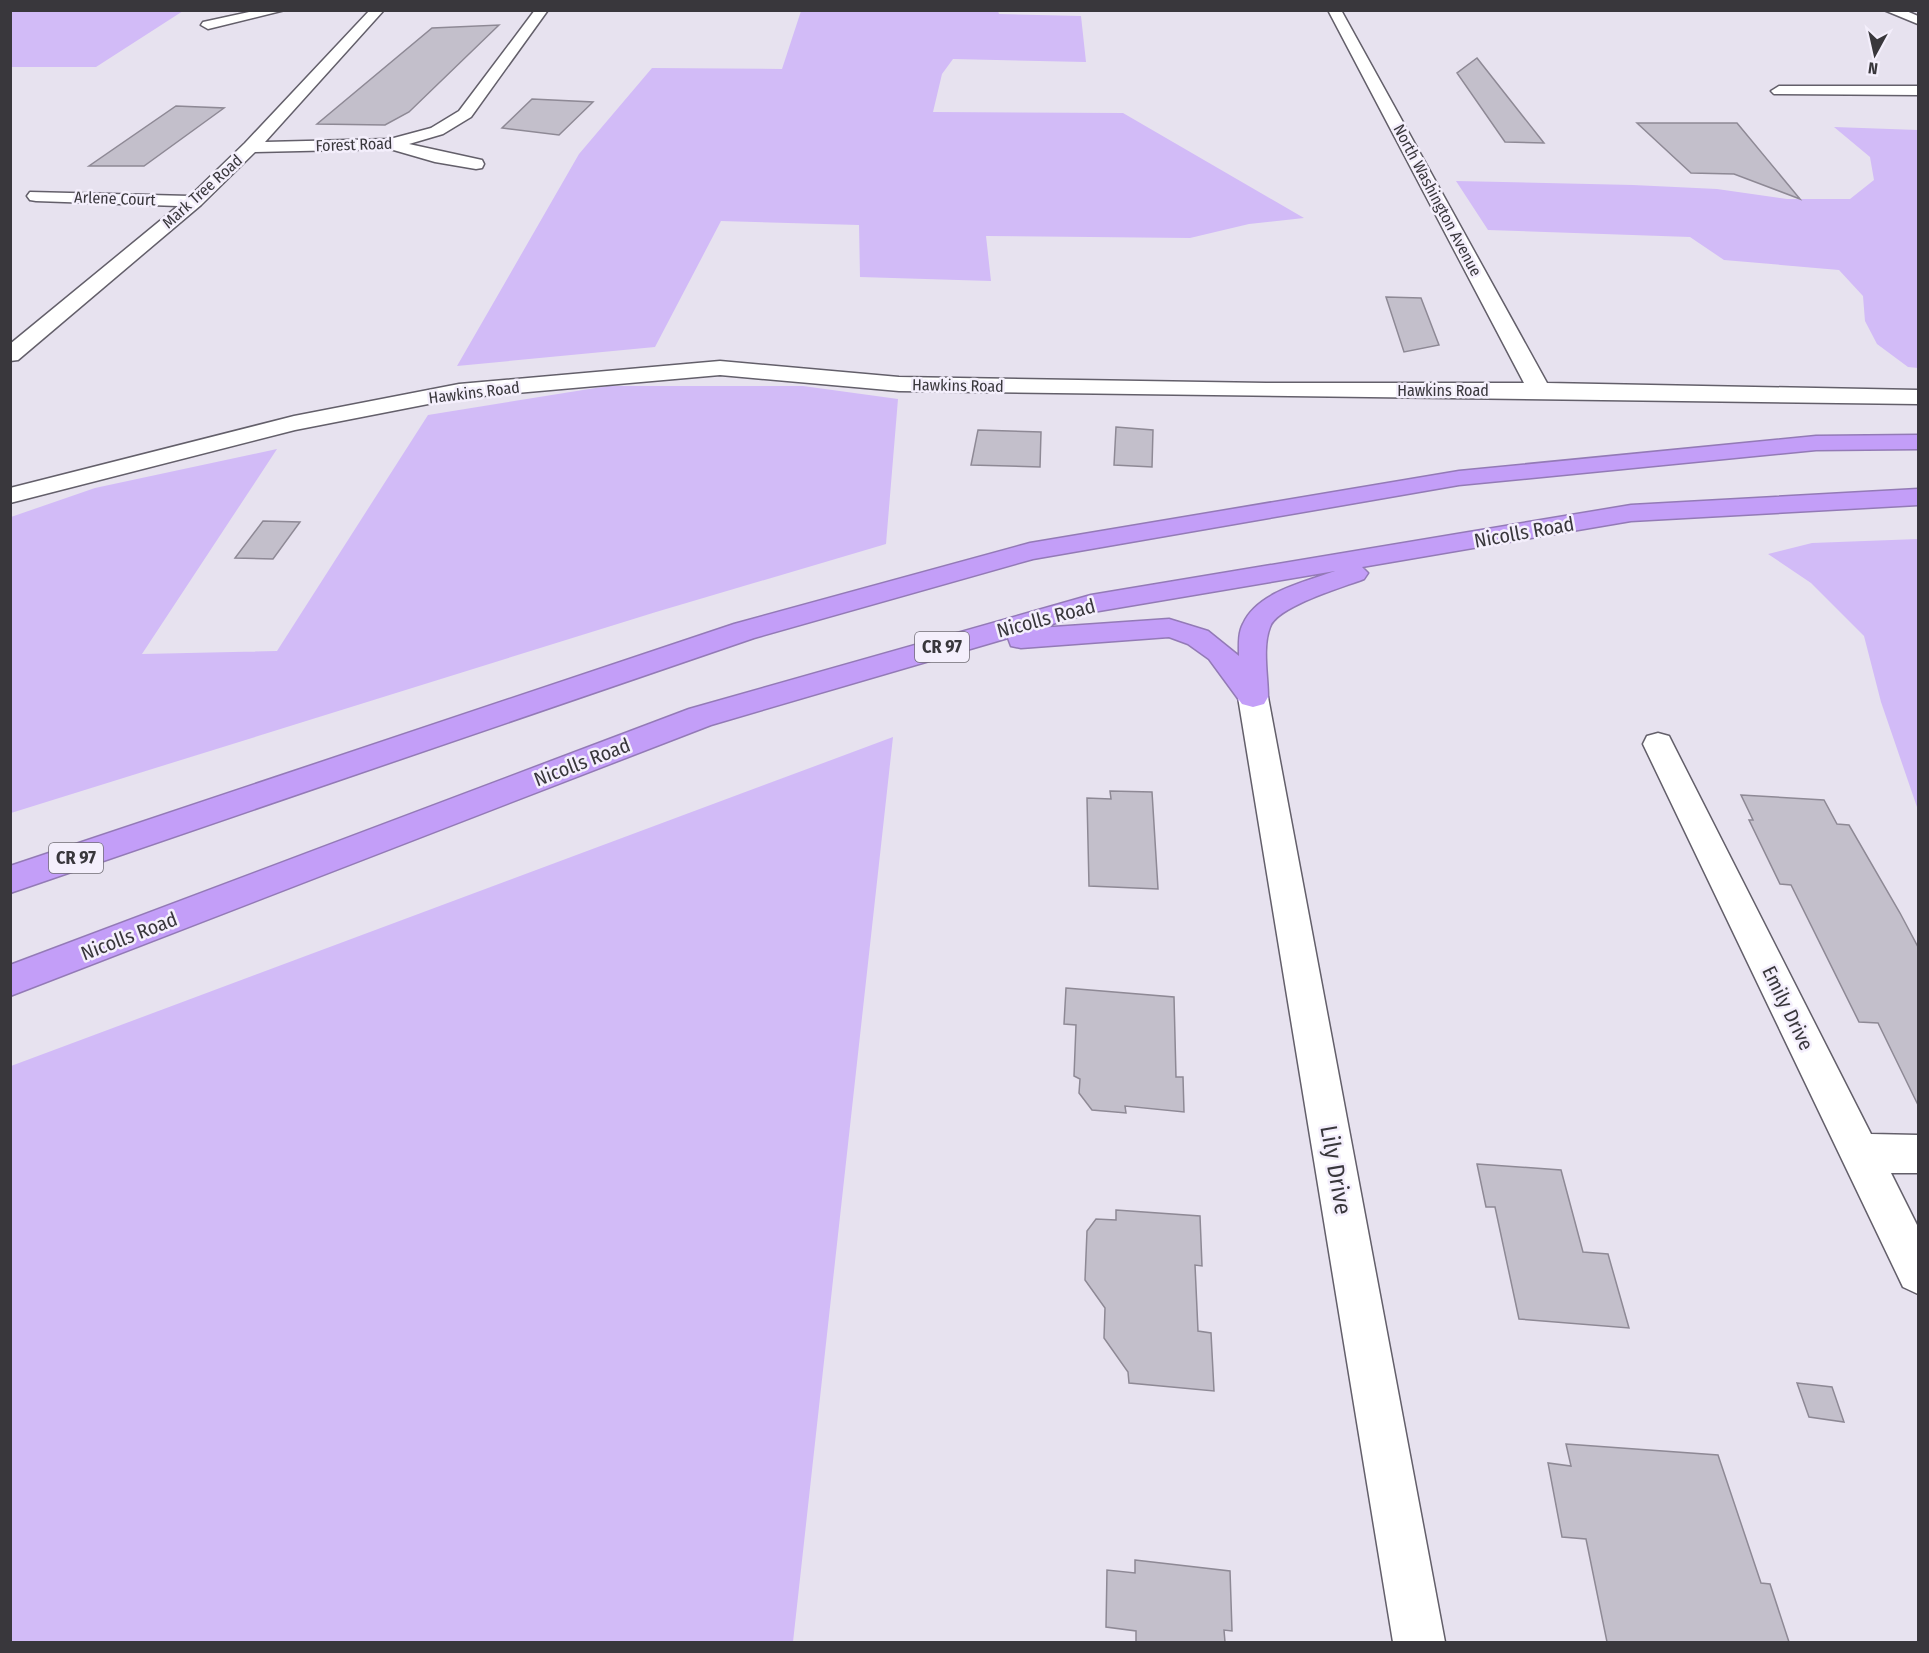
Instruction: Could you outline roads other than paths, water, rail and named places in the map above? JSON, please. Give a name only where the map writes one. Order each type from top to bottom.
[{"type":"highway","name":"CR 97","points":[[10,880],[744,631],[1030,551],[1459,478],[1816,443],[1918,442]]},
{"type":"highway","name":"Nicolls Road","points":[[10,981],[700,717],[1092,604],[1631,513],[1918,497]]},
{"type":"highway","points":[[1253,697],[1256,624],[1269,608],[1408,551]]},
{"type":"highway","points":[[954,644],[1169,628],[1189,631],[1203,638],[1221,652],[1253,697]]},
{"type":"street","points":[[208,25],[279,10]]},
{"type":"street","name":"Mark Tree Road","points":[[10,355],[195,201],[251,147],[378,10]]},
{"type":"street","name":"Forest Road","points":[[251,147],[391,144],[437,131],[465,114],[542,10]]},
{"type":"street","name":"North Washington Avenue","points":[[1334,10],[1539,390]]},
{"type":"street","points":[[1890,10],[1918,20]]},
{"type":"street","points":[[1779,91],[1918,90]]},
{"type":"street","points":[[391,144],[435,157],[476,164]]},
{"type":"street","name":"Arlene Court","points":[[36,196],[195,201]]},
{"type":"street","name":"Hawkins Road","points":[[10,496],[294,423],[459,391],[720,368],[899,384],[1266,390],[1539,390],[1918,397]]},
{"type":"street","name":"Lily Drive","points":[[1253,697],[1419,1642]]},
{"type":"street","name":"Emily Drive","points":[[1658,744],[1918,1272]]},
{"type":"street","points":[[1859,1152],[1918,1154]]}]
